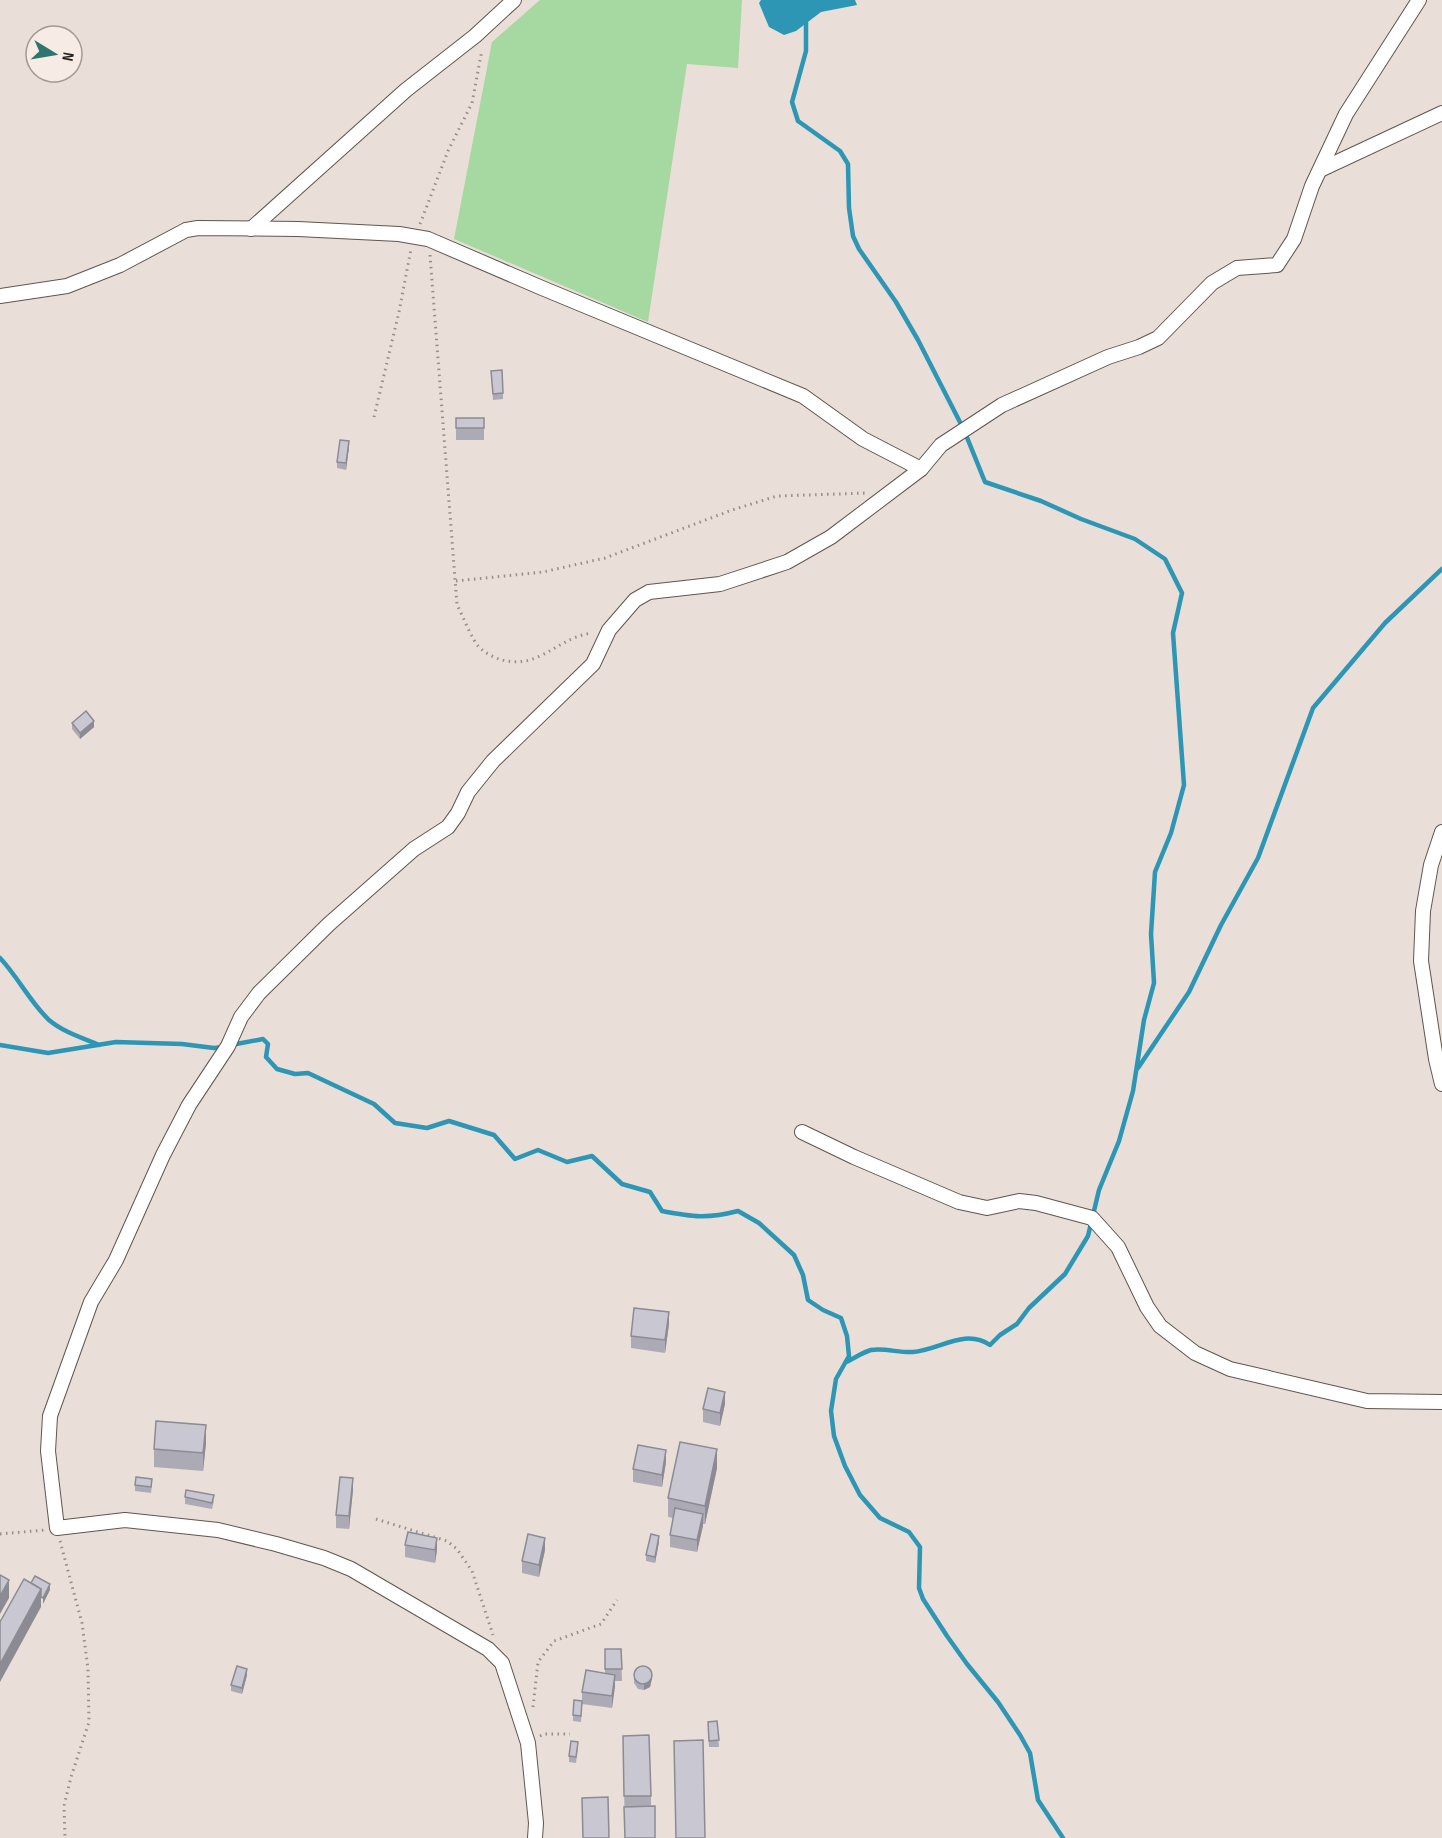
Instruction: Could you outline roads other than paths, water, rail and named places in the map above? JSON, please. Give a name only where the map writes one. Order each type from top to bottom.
[{"type":"street","points":[[251,229],[406,90],[514,0]]},
{"type":"street","points":[[535,1838],[536,1823],[528,1743],[502,1663],[488,1649],[351,1569],[324,1558],[276,1544],[218,1530],[125,1520],[57,1528],[48,1451],[50,1416],[91,1302],[116,1260],[163,1155],[189,1105],[228,1046],[241,1017],[259,993],[329,924],[414,849],[448,827],[468,792],[493,761],[593,664],[609,630],[635,600],[649,592],[720,584],[787,562],[831,537],[921,469],[941,445],[1002,405],[1108,357],[1158,338],[1212,284],[1237,268],[1277,265],[1294,239],[1312,186],[1346,114],[1419,0]]},
{"type":"street","points":[[1320,171],[1442,113]]},
{"type":"street","points":[[0,296],[67,286],[120,265],[186,230],[198,228],[387,234],[422,238],[803,396],[862,440],[921,469]]},
{"type":"street","points":[[1442,831],[1431,866],[1423,911],[1421,961],[1442,1084]]},
{"type":"street","points":[[802,1132],[959,1203],[987,1208],[1019,1201],[1036,1203],[1092,1218],[1118,1248],[1147,1307],[1160,1326],[1195,1353],[1230,1369],[1367,1401],[1442,1402]]},
{"type":"water","points":[[761,0],[855,0],[857,5],[821,12],[796,31],[784,35],[769,27],[759,3]]},
{"type":"waterway","points":[[806,18],[806,51],[792,102],[798,121],[840,151],[848,164],[849,208],[853,236],[859,249],[896,302],[918,340],[964,430],[985,482],[1041,501],[1135,539],[1165,559],[1182,593],[1173,633],[1184,785],[1171,833],[1155,872],[1151,934],[1154,983],[1144,1020],[1133,1091],[1119,1141],[1099,1190],[1088,1236],[1065,1274],[1029,1308],[1017,1324],[990,1345],[981,1340],[962,1339],[913,1352],[871,1350],[846,1362]]},
{"type":"waterway","points":[[1138,1068],[1189,992],[1221,925],[1258,858],[1313,708],[1385,623],[1442,569]]},
{"type":"waterway","points":[[0,958],[49,1020],[99,1045]]},
{"type":"waterway","points":[[231,1045],[263,1039],[268,1044],[266,1057],[277,1069],[295,1074],[308,1073],[374,1104],[395,1123],[427,1128],[449,1121],[494,1135],[515,1159],[538,1150],[567,1162],[592,1156],[622,1184],[650,1192],[662,1211],[700,1216],[738,1211],[759,1223],[794,1255],[803,1275],[808,1300],[841,1318],[847,1336],[849,1356],[836,1379],[831,1411],[834,1436],[845,1466],[860,1495],[880,1518],[909,1532],[920,1547],[919,1588],[923,1599],[947,1636],[998,1702],[1020,1735],[1030,1753],[1038,1800],[1063,1838]]},
{"type":"waterway","points":[[0,1045],[48,1053],[116,1042],[223,1047]]}]
